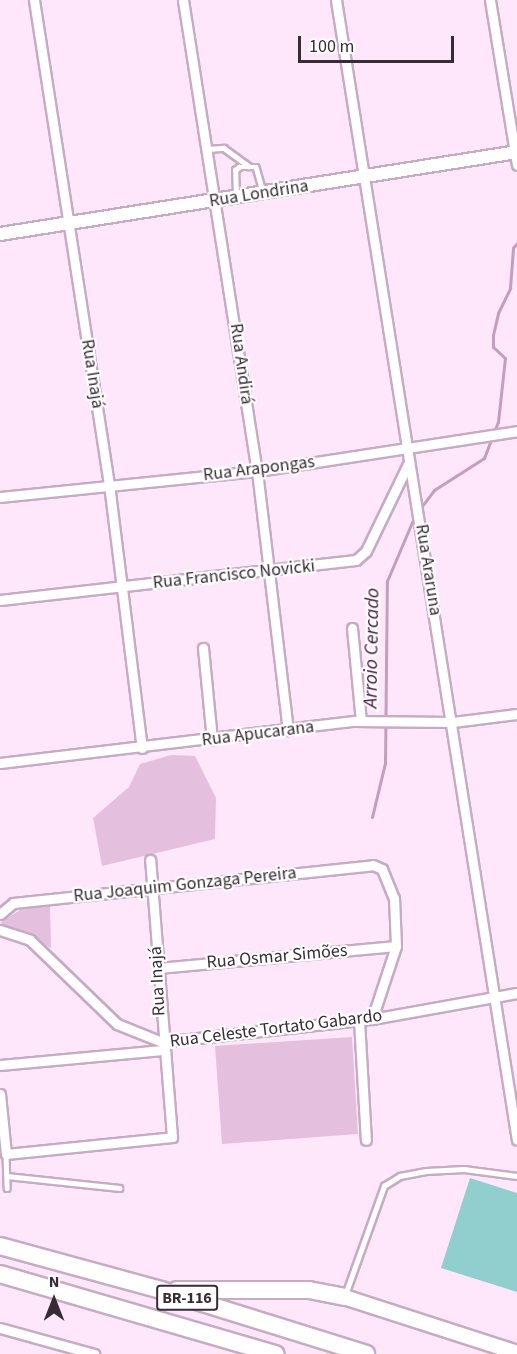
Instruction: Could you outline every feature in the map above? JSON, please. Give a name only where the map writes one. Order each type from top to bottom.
[{"type":"highway","name":"BR-116","points":[[0,1246],[161,1290],[366,1354]]},
{"type":"highway","name":"BR-116","points":[[0,1274],[276,1354]]},
{"type":"highway","points":[[161,1290],[288,1290],[344,1297]]},
{"type":"main road","points":[[344,1297],[517,1353]]},
{"type":"street","name":"Rua Inajá","points":[[34,0],[109,484],[142,748]]},
{"type":"street","name":"Rua Andirá","points":[[183,0],[217,201],[257,471],[288,730]]},
{"type":"street","name":"Rua Araruna","points":[[336,0],[453,722],[493,996],[517,1140]]},
{"type":"street","points":[[490,0],[517,165]]},
{"type":"street","name":"Rua Londrina","points":[[0,234],[365,178],[516,152]]},
{"type":"street","name":"Rua Arapongas","points":[[0,497],[109,484],[257,471],[408,450],[517,431]]},
{"type":"street","name":"Rua Francisco Novicki","points":[[0,600],[356,560],[366,551],[410,462]]},
{"type":"street","points":[[352,628],[361,721]]},
{"type":"street","points":[[203,648],[212,740]]},
{"type":"street","name":"Rua Apucarana","points":[[0,763],[361,721],[395,724],[453,722],[517,714]]},
{"type":"street","name":"Rua Inajá","points":[[6,1154],[172,1137],[162,1046],[150,860]]},
{"type":"street","name":"Rua Joaquim Gonzaga Pereira","points":[[0,914],[14,903],[373,865],[382,869],[394,898],[396,946]]},
{"type":"street","name":"Rua Celeste Tortato Gabardo","points":[[0,930],[30,940],[117,1024],[162,1046],[372,1018],[517,993]]},
{"type":"street","points":[[372,1018],[396,946]]},
{"type":"street","name":"Rua Osmar Simões","points":[[158,968],[396,946]]},
{"type":"street","points":[[358,1020],[366,1140]]},
{"type":"street","points":[[0,1065],[162,1046]]},
{"type":"street","points":[[0,1094],[6,1154]]},
{"type":"street","points":[[0,1328],[94,1354]]},
{"type":"lane","points":[[208,149],[224,148],[258,170],[264,194]]},
{"type":"lane","points":[[236,198],[235,170],[249,166]]},
{"type":"lane","points":[[6,1154],[7,1188]]},
{"type":"lane","points":[[344,1297],[384,1186],[400,1176],[426,1171],[464,1169],[517,1176]]},
{"type":"lane","points":[[7,1176],[119,1188]]},
{"type":"shaded area","points":[[171,755],[195,756],[216,798],[215,839],[102,866],[93,818],[129,787],[140,764]]},
{"type":"shaded area","points":[[26,906],[50,906],[51,948],[0,923]]},
{"type":"shaded area","points":[[352,1037],[358,1134],[222,1144],[215,1046]]},
{"type":"building","points":[[470,1178],[517,1193],[517,1292],[441,1268]]},
{"type":"waterway","name":"Arroio Cercado","points":[[419,510],[434,490],[484,458],[498,422],[505,358],[493,347],[493,335],[498,313],[510,288],[513,248],[517,243]]},
{"type":"waterway","name":"Arroio Cercado","points":[[372,817],[385,763],[387,581],[415,515]]}]
